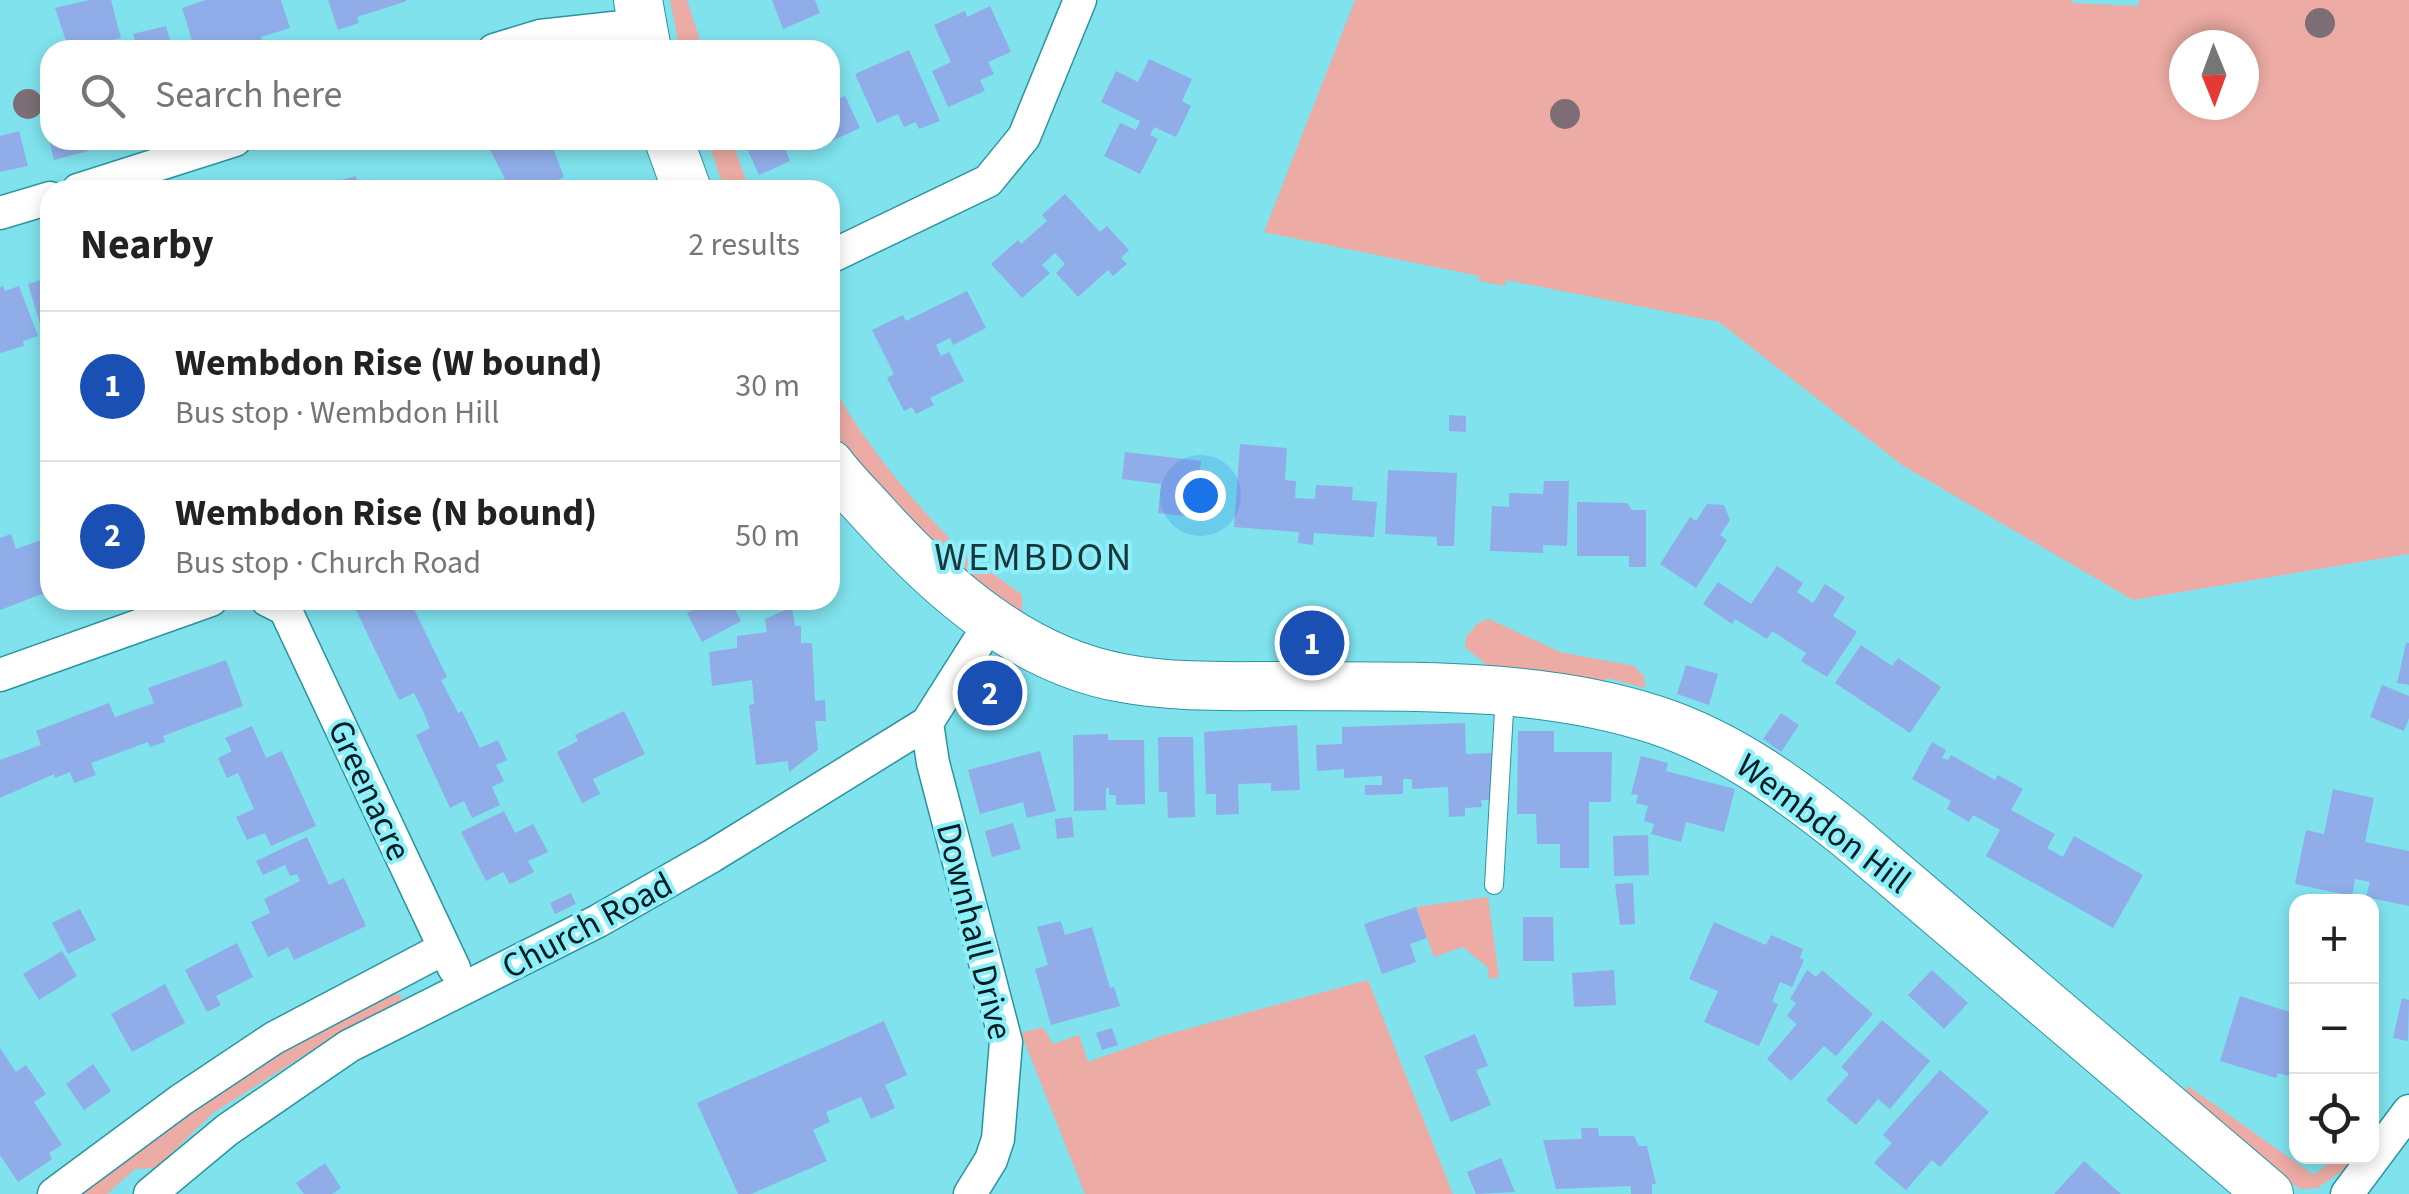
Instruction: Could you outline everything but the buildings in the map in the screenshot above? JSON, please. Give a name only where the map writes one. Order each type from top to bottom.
[{"type":"main road","points":[[673,150],[683,180]]},
{"type":"main road","name":"Wembdon Hill","points":[[840,475],[918,562],[991,622],[1034,648],[1120,678],[1181,686],[1407,687],[1505,693],[1572,701],[1654,720],[1718,745],[1781,782],[1977,942],[2248,1188]]},
{"type":"street","points":[[840,251],[988,181],[1024,137],[1070,4]]},
{"type":"street","points":[[527,40],[586,28],[642,25]]},
{"type":"street","points":[[109,180],[204,150]]},
{"type":"street","points":[[0,213],[40,201]]},
{"type":"street","points":[[0,675],[184,610]]},
{"type":"street","name":"Greenacre","points":[[285,610],[443,949],[466,990]]},
{"type":"street","name":"Church Road","points":[[150,1194],[227,1130],[349,1046],[466,990],[712,856],[927,723],[991,622]]},
{"type":"street","name":"Downhall Drive","points":[[927,723],[1006,1042],[998,1138],[991,1160],[970,1194]]},
{"type":"street","name":"Church Road","points":[[54,1194],[181,1100],[274,1038],[443,949]]},
{"type":"street","points":[[2346,1194],[2409,1112]]},
{"type":"lane","points":[[1494,885],[1505,693]]},
{"type":"shaded area","points":[[670,0],[687,0],[700,40],[678,40]]},
{"type":"shaded area","points":[[1355,0],[2072,0],[2138,6],[2139,0],[2409,0],[2409,554],[2133,600],[1902,465],[1719,322],[1506,280],[1505,286],[1479,281],[1479,276],[1264,232]]},
{"type":"shaded area","points":[[711,150],[735,150],[746,180],[721,180]]},
{"type":"shaded area","points":[[840,398],[899,482],[948,537],[1022,595],[1022,616],[917,530],[840,439]]},
{"type":"shaded area","points":[[1489,619],[1560,652],[1634,666],[1644,676],[1645,688],[1607,678],[1603,682],[1533,669],[1488,666],[1465,647],[1466,637],[1478,623]]},
{"type":"shaded area","points":[[1488,897],[1499,977],[1489,979],[1488,968],[1463,947],[1434,957],[1416,907]]},
{"type":"shaded area","points":[[1368,980],[1453,1194],[1085,1194],[1021,1033],[1043,1027],[1053,1044],[1079,1035],[1088,1062],[1161,1036]]},
{"type":"shaded area","points":[[395,994],[402,996],[398,1005],[334,1036],[213,1113],[156,1168],[135,1169],[107,1194],[78,1194],[270,1059]]},
{"type":"shaded area","points":[[2188,1086],[2289,1157],[2289,1164],[2298,1164],[2314,1175],[2327,1164],[2349,1164],[2317,1188],[2301,1189],[2271,1173],[2182,1095]]},
{"type":"place","name":"Wembdon Rise (W bound)","points":[[1312,643]]},
{"type":"place","name":"Wembdon Rise (N bound)","points":[[990,693]]},
{"type":"district","name":"WEMBDON","points":[[1034,556]]}]
